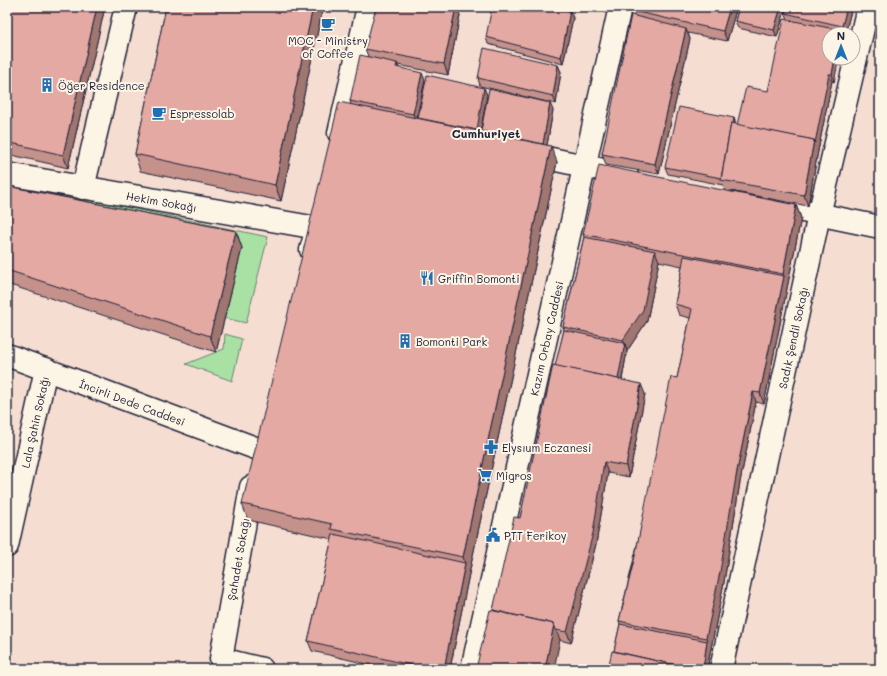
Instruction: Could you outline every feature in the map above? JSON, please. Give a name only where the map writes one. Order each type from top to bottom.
[{"type":"street","points":[[83,188],[126,7]]},
{"type":"street","points":[[334,154],[368,7]]},
{"type":"street","name":"Kazım Orbay Caddesi","points":[[472,669],[620,7]]},
{"type":"street","name":"Sadık Şendil Sokağı","points":[[721,669],[819,215],[868,7]]},
{"type":"street","points":[[342,116],[366,121]]},
{"type":"street","points":[[506,150],[647,179]]},
{"type":"street","name":"Hekim Sokağı","points":[[7,174],[317,228]]},
{"type":"street","points":[[748,200],[880,228]]},
{"type":"street","points":[[307,266],[322,206]]},
{"type":"street","name":"İncirli Dede Caddesi","points":[[7,355],[258,449]]},
{"type":"street","name":"Lala Şahin Sokağı","points":[[7,546],[46,369]]},
{"type":"street","name":"Şahadet Sokağı","points":[[220,664],[258,449],[264,426]]},
{"type":"street","points":[[220,664],[262,669]]},
{"type":"green space","points":[[7,182],[268,237],[246,323],[224,318],[242,248],[7,201]]},
{"type":"green space","points":[[225,334],[242,339],[232,381],[186,364],[224,349]]},
{"type":"building","name":"Öğer Residence","points":[[7,7],[97,7],[63,155],[7,142]]},
{"type":"building","points":[[166,7],[313,7],[275,185],[135,154]]},
{"type":"building","points":[[376,7],[456,7],[444,64],[365,49]]},
{"type":"building","points":[[492,7],[553,7],[570,11],[561,57],[486,37]]},
{"type":"building","points":[[634,7],[730,7],[723,31],[633,11]]},
{"type":"building","points":[[739,7],[781,7],[774,30],[735,21]]},
{"type":"building","points":[[787,7],[847,7],[842,26],[785,13]]},
{"type":"building","points":[[631,15],[686,29],[655,164],[602,154]]},
{"type":"building","points":[[784,19],[821,26],[821,66],[834,66],[832,74],[829,74],[815,143],[814,140],[737,125],[746,87],[768,91]]},
{"type":"building","points":[[484,48],[558,65],[553,96],[478,78]]},
{"type":"building","points":[[360,55],[397,63],[396,67],[422,73],[413,114],[350,101]]},
{"type":"building","points":[[427,75],[484,88],[477,130],[418,118]]},
{"type":"building","points":[[489,89],[550,103],[543,144],[481,131]]},
{"type":"building","name":"Bomonti Park","points":[[339,102],[551,146],[463,557],[331,529],[332,524],[242,504]]},
{"type":"building","points":[[679,107],[734,118],[733,124],[731,123],[721,178],[665,167]]},
{"type":"building","points":[[731,123],[814,140],[804,195],[721,180]]},
{"type":"building","points":[[599,165],[796,205],[783,274],[583,234]]},
{"type":"building","points":[[7,186],[236,231],[210,336],[7,270]]},
{"type":"building","points":[[584,237],[655,251],[643,310],[623,340],[563,327]]},
{"type":"building","points":[[684,256],[784,276],[760,393],[753,392],[737,471],[720,572],[706,638],[619,621],[635,556],[671,377],[677,378],[692,309],[675,304]]},
{"type":"building","points":[[564,330],[625,343],[618,379],[555,366]]},
{"type":"building","points":[[553,365],[641,384],[626,466],[604,462],[593,533],[567,632],[556,630],[554,624],[493,610],[514,517],[520,518]]},
{"type":"building","points":[[333,534],[465,563],[444,669],[428,669],[308,641]]},
{"type":"building","points":[[490,610],[554,624],[545,669],[476,669]]},
{"type":"building","points":[[620,624],[707,641],[703,669],[693,669],[614,651]]},
{"type":"building","points":[[612,651],[693,669],[608,669]]},
{"type":"place","name":"MOC - Ministry of Coffee","points":[[328,24]]},
{"type":"place","name":"Öğer Residence","points":[[47,85]]},
{"type":"place","name":"Espressolab","points":[[159,113]]},
{"type":"place","name":"Griffin Bomonti","points":[[427,278]]},
{"type":"place","name":"Bomonti Park","points":[[405,341]]},
{"type":"place","name":"Elysıum Eczanesi","points":[[491,447]]},
{"type":"place","name":"Migros","points":[[485,475]]},
{"type":"place","name":"PTT Ferikoy","points":[[493,535]]},
{"type":"district","name":"Cumhuriyet","points":[[486,133]]}]
